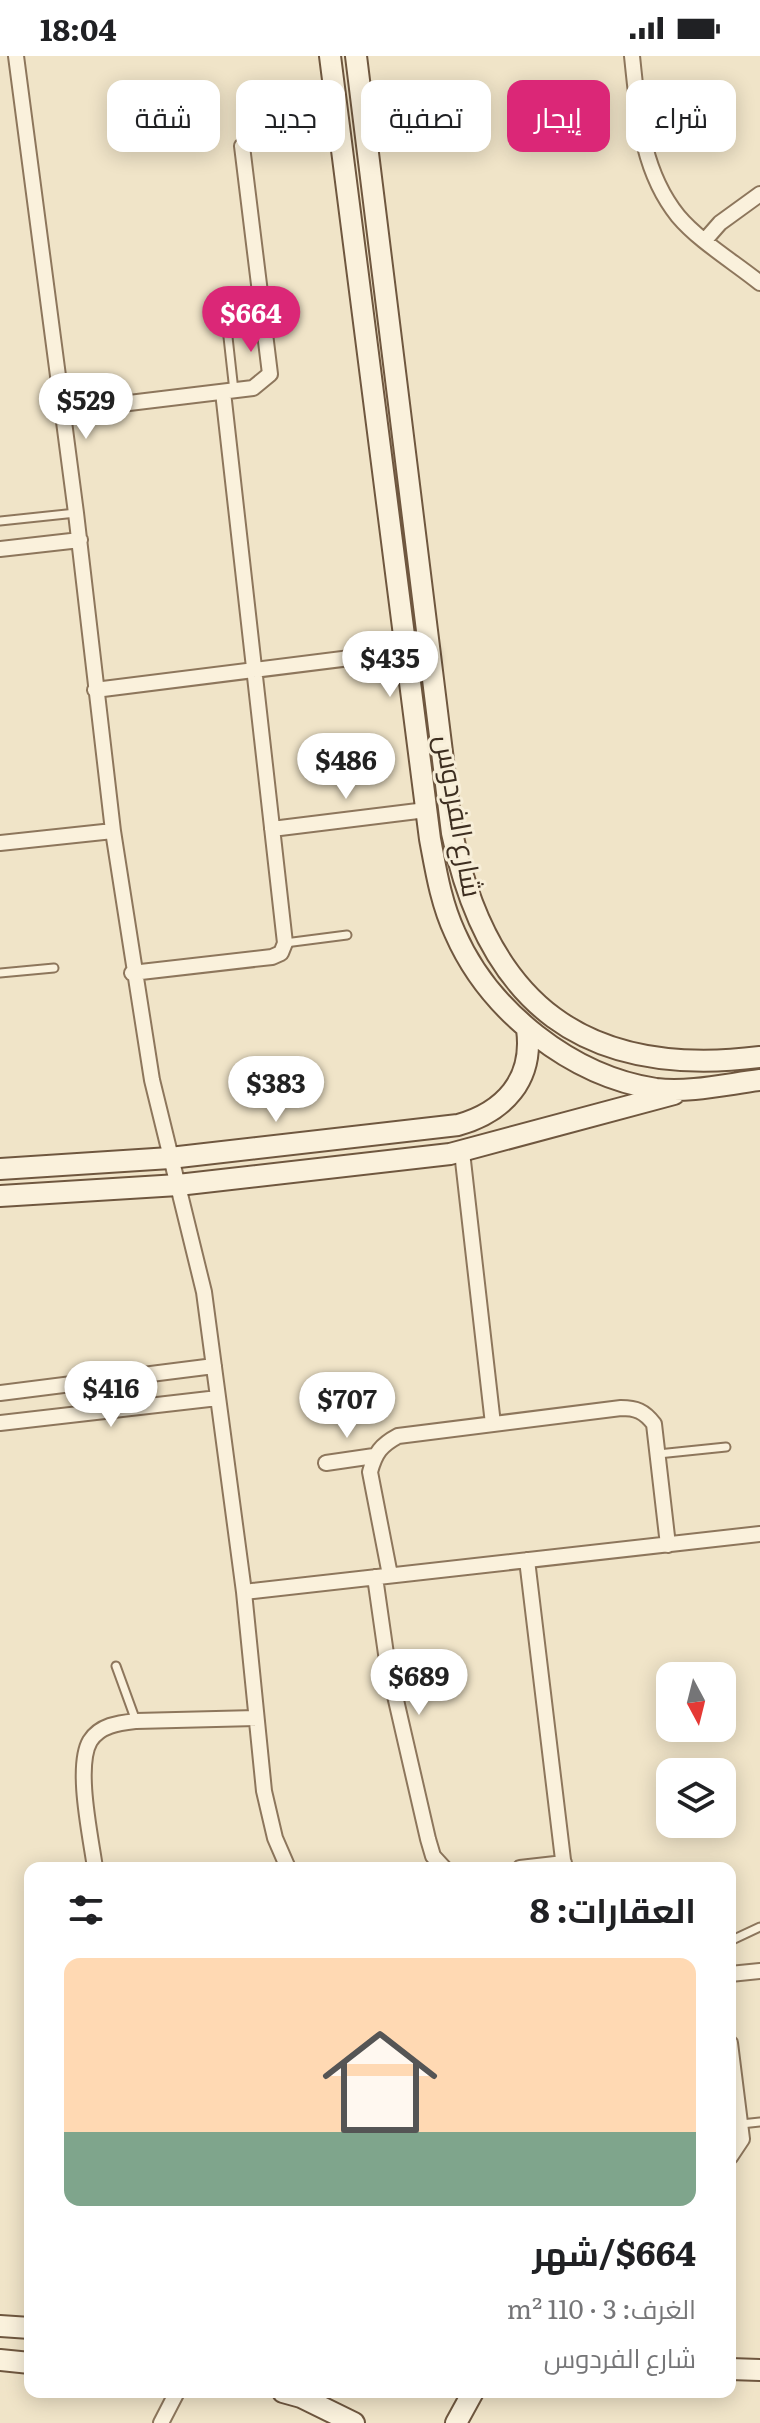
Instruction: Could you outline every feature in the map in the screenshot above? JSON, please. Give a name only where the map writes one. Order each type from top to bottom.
[{"type":"street","points":[[16,56],[80,540],[95,690],[132,973],[170,1158],[204,1292],[244,1592],[264,1791],[275,1838],[285,1862]]},
{"type":"street","name":"شارع الفردوس","points":[[330,56],[426,810],[439,890],[455,934],[479,976],[527,1029],[589,1067],[657,1089],[760,1080]]},
{"type":"street","name":"شارع الفردوس","points":[[356,56],[452,833],[463,882],[477,921],[498,961],[516,982],[554,1018],[588,1038],[628,1055],[667,1060],[760,1057]]},
{"type":"street","points":[[632,56],[645,156],[651,170],[679,217],[760,283]]},
{"type":"street","points":[[63,411],[229,391],[263,384],[270,374],[271,362],[243,152]]},
{"type":"street","points":[[706,239],[720,223],[760,194]]},
{"type":"street","points":[[132,973],[272,957],[281,953],[285,943],[253,670],[229,391]]},
{"type":"street","points":[[0,549],[80,540]]},
{"type":"street","points":[[95,690],[430,648]]},
{"type":"street","points":[[272,829],[426,810]]},
{"type":"street","points":[[0,843],[113,831]]},
{"type":"street","points":[[0,1169],[170,1158],[458,1125],[477,1120],[502,1105],[520,1082],[528,1056],[527,1029]]},
{"type":"street","points":[[0,1196],[178,1185],[462,1152],[693,1088]]},
{"type":"street","points":[[462,1152],[493,1424]]},
{"type":"street","points":[[0,1393],[214,1366]]},
{"type":"street","points":[[0,1423],[218,1398]]},
{"type":"street","points":[[438,1862],[433,1856],[428,1839],[387,1661],[383,1576],[370,1472],[374,1456],[384,1444],[398,1436],[634,1408],[646,1414],[654,1424],[668,1545]]},
{"type":"street","points":[[326,1463],[374,1456]]},
{"type":"street","points":[[244,1592],[760,1534]]},
{"type":"street","points":[[527,1560],[564,1862]]},
{"type":"street","points":[[94,1862],[85,1757],[91,1741],[99,1732],[116,1724],[136,1721],[256,1718]]},
{"type":"street","points":[[736,1973],[760,1971]]},
{"type":"street","points":[[736,2087],[742,2139],[736,2148]]},
{"type":"street","points":[[0,2326],[24,2328]]},
{"type":"street","points":[[0,2360],[24,2362]]},
{"type":"street","points":[[736,2369],[760,2370]]},
{"type":"street","points":[[161,2423],[174,2398]]},
{"type":"street","points":[[303,2398],[354,2423]]},
{"type":"street","points":[[456,2423],[470,2398]]},
{"type":"lane","points":[[228,337],[229,391]]},
{"type":"lane","points":[[0,521],[76,513]]},
{"type":"lane","points":[[285,943],[347,935]]},
{"type":"lane","points":[[0,973],[54,968]]},
{"type":"lane","points":[[658,1454],[726,1447]]},
{"type":"lane","points":[[116,1666],[136,1721]]},
{"type":"lane","points":[[736,1938],[760,1927]]},
{"type":"lane","points":[[741,2124],[760,2122]]}]
